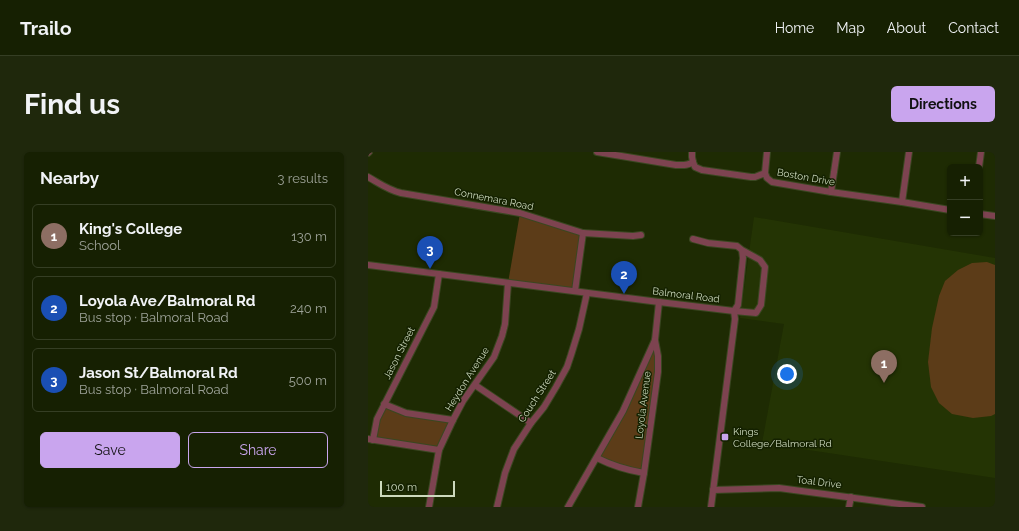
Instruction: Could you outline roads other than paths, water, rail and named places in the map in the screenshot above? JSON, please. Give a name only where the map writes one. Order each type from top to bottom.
[{"type":"street","points":[[596,152],[618,154],[676,165],[684,165],[693,162],[692,152]]},
{"type":"street","points":[[764,173],[767,152]]},
{"type":"street","points":[[831,192],[837,152]]},
{"type":"street","points":[[902,202],[910,152]]},
{"type":"street","points":[[979,164],[981,152]]},
{"type":"street","name":"Boston Drive","points":[[693,162],[695,167],[702,170],[755,177],[764,173],[772,182],[947,210]]},
{"type":"street","name":"Connemara Road","points":[[368,176],[382,186],[401,194],[520,212],[583,232],[633,236],[641,234]]},
{"type":"street","points":[[983,214],[995,216]]},
{"type":"street","points":[[575,291],[583,232]]},
{"type":"street","points":[[693,239],[708,243],[737,246],[742,250],[743,258],[738,305],[734,311],[735,319],[711,507]]},
{"type":"street","name":"Balmoral Road","points":[[368,265],[756,313],[761,305],[765,267],[760,260],[742,250]]},
{"type":"street","name":"Jason Street","points":[[370,439],[384,404],[434,307],[439,274]]},
{"type":"street","name":"Heydon Avenue","points":[[430,507],[439,450],[464,401],[494,357],[502,336],[505,324],[508,283]]},
{"type":"street","name":"Couch Street","points":[[497,507],[504,473],[514,449],[531,423],[544,407],[567,367],[579,329],[587,293]]},
{"type":"street","name":"Loyola Avenue","points":[[638,507],[658,372],[658,356],[655,340],[659,302]]},
{"type":"street","name":"Loyola Avenue","points":[[568,507],[623,411],[655,340]]},
{"type":"street","points":[[475,386],[531,423]]},
{"type":"street","points":[[384,404],[406,413],[453,420]]},
{"type":"street","points":[[370,439],[439,450]]},
{"type":"street","points":[[597,458],[617,467],[644,473]]},
{"type":"street","name":"Toal Drive","points":[[713,490],[779,488],[922,507]]},
{"type":"street","points":[[849,507],[851,497]]},
{"type":"place","name":"Jason St/Balmoral Rd","points":[[430,269]]},
{"type":"place","name":"Loyola Ave/Balmoral Rd","points":[[624,294]]},
{"type":"place","name":"King's College","points":[[884,383]]},
{"type":"place","name":"Kings College/Balmoral Rd","points":[[725,437]]}]
